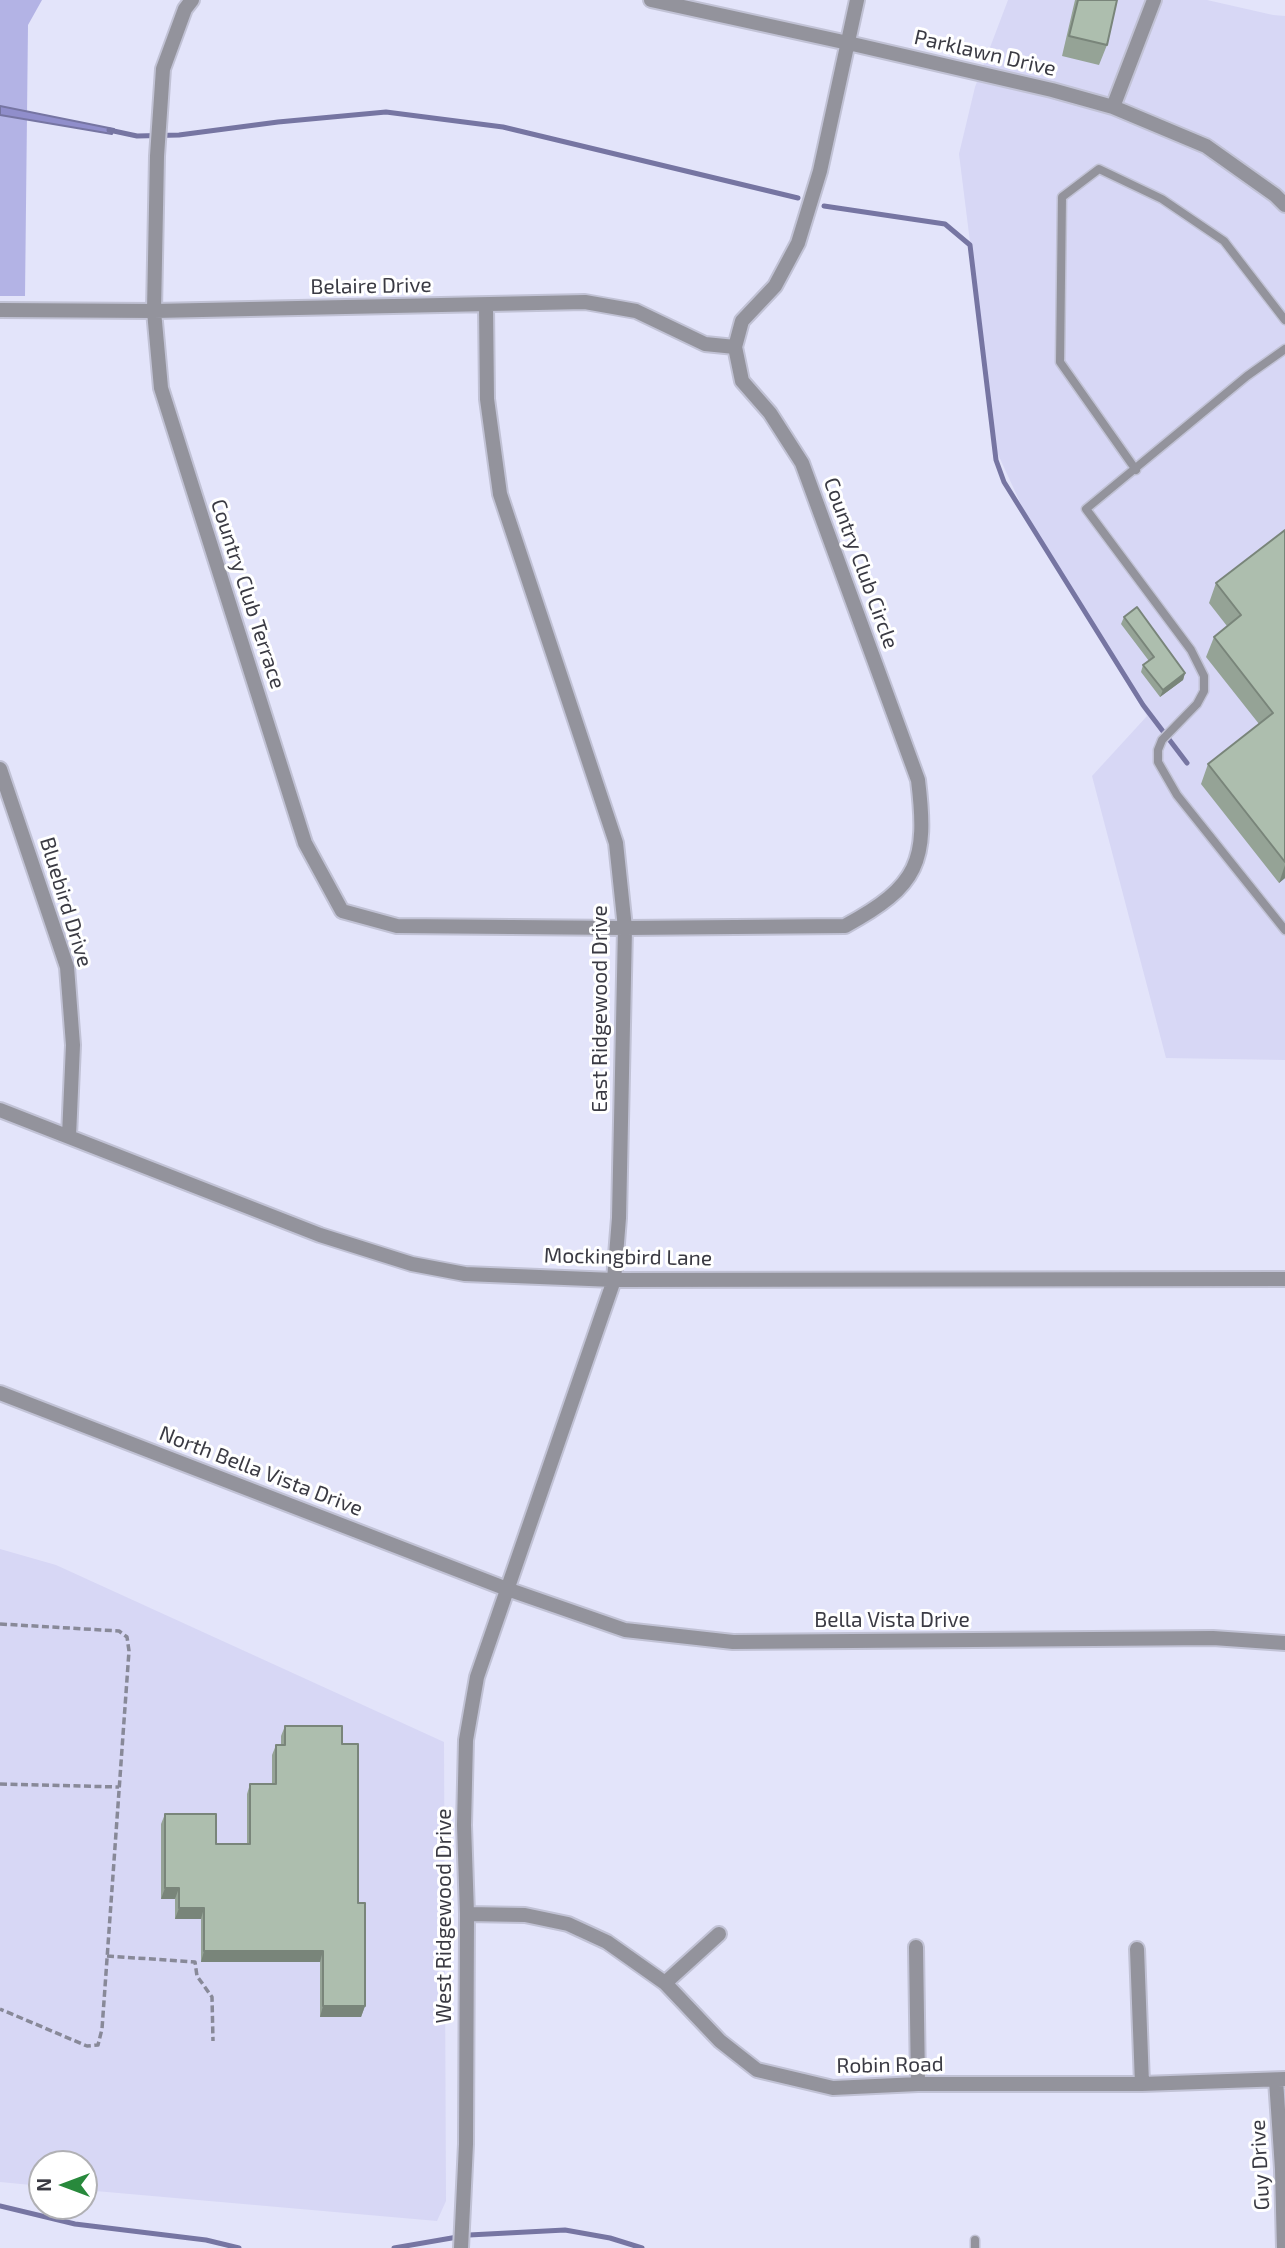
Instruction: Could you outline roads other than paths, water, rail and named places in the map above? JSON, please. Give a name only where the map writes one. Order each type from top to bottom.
[{"type":"street","name":"Country Club Terrace","points":[[192,0],[185,9],[163,69],[157,156],[154,311],[161,388],[305,843],[342,911],[397,926],[625,928]]},
{"type":"street","name":"Parklawn Drive","points":[[651,0],[1052,90],[1113,107],[1206,146],[1285,205]]},
{"type":"street","points":[[735,347],[742,321],[775,286],[798,243],[820,171],[857,0]]},
{"type":"street","points":[[1113,107],[1154,0]]},
{"type":"street","name":"Belaire Drive","points":[[0,310],[154,311],[585,302],[636,311],[705,344],[735,347]]},
{"type":"street","name":"East Ridgewood Drive","points":[[486,304],[487,399],[500,494],[616,843],[625,928],[619,1219],[614,1280],[507,1589]]},
{"type":"street","name":"Country Club Circle","points":[[625,928],[845,926],[876,910],[904,885],[921,850],[923,819],[918,780],[807,476],[802,463],[770,413],[742,381],[735,347]]},
{"type":"street","name":"Bluebird Drive","points":[[0,769],[67,967],[74,1045],[69,1136]]},
{"type":"street","name":"Mockingbird Lane","points":[[0,1110],[320,1235],[412,1264],[465,1274],[614,1280],[1285,1279]]},
{"type":"street","name":"North Bella Vista Drive","points":[[0,1393],[507,1589]]},
{"type":"street","name":"Bella Vista Drive","points":[[507,1589],[625,1630],[733,1642],[1213,1638],[1285,1643]]},
{"type":"street","name":"West Ridgewood Drive","points":[[461,2248],[466,2144],[466,1740],[477,1677],[507,1589]]},
{"type":"street","name":"Robin Road","points":[[467,1914],[526,1915],[568,1924],[607,1942],[665,1983],[720,2041],[757,2070],[833,2088],[918,2084],[1142,2084],[1281,2080]]},
{"type":"street","points":[[665,1983],[719,1934]]},
{"type":"street","points":[[916,1947],[918,2084]]},
{"type":"street","points":[[1137,1950],[1142,2084]]},
{"type":"street","name":"Guy Drive","points":[[1281,2080],[1284,2248]]},
{"type":"lane","points":[[1136,470],[1060,362],[1062,197],[1100,169],[1162,199],[1224,241],[1285,320]]},
{"type":"lane","points":[[1285,349],[1247,376],[1086,509],[1191,650],[1204,676],[1204,691],[1197,704],[1162,740],[1158,750],[1158,762],[1177,795],[1285,930]]},
{"type":"waterway","points":[[109,130],[137,136],[179,135],[386,112],[503,127],[798,198]]},
{"type":"waterway","points":[[824,206],[945,224],[970,245],[996,460],[1004,482],[1143,705],[1187,763]]},
{"type":"waterway","points":[[0,2206],[75,2224],[206,2240],[239,2248]]},
{"type":"waterway","points":[[394,2248],[469,2235],[565,2230],[610,2238],[642,2248]]}]
